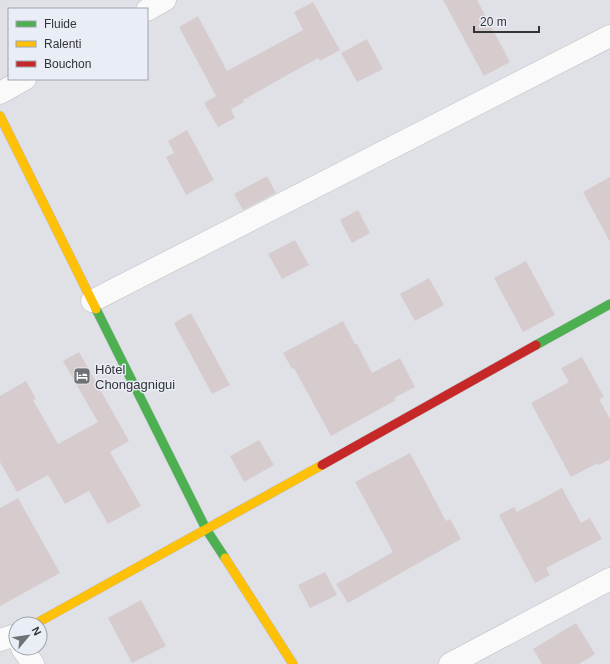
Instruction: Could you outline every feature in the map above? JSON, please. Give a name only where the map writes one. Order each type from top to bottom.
[{"type":"street","points":[[148,9],[165,0]]},
{"type":"street","points":[[92,301],[610,36]]},
{"type":"street","points":[[0,93],[23,80]]},
{"type":"street","points":[[0,116],[206,529],[293,664]]},
{"type":"street","points":[[48,617],[610,304]]},
{"type":"street","points":[[450,664],[610,579]]},
{"type":"street","points":[[26,656],[33,664]]},
{"type":"building","points":[[443,0],[477,0],[510,62],[484,76]]},
{"type":"building","points":[[313,2],[340,50],[320,61],[318,58],[243,100],[244,102],[231,109],[235,118],[218,127],[204,103],[216,96],[179,27],[198,16],[227,71],[303,30],[294,12]]},
{"type":"building","points":[[367,39],[383,69],[357,82],[341,53]]},
{"type":"building","points":[[187,130],[214,180],[186,195],[166,157],[174,153],[168,141]]},
{"type":"building","points":[[267,176],[276,193],[243,210],[234,194]]},
{"type":"building","points":[[610,177],[610,242],[583,192]]},
{"type":"building","points":[[358,210],[370,233],[352,243],[340,220]]},
{"type":"building","points":[[295,240],[309,265],[282,279],[268,254]]},
{"type":"building","points":[[526,261],[555,315],[523,332],[494,278]]},
{"type":"building","points":[[429,278],[444,305],[415,321],[400,294]]},
{"type":"building","points":[[191,313],[230,385],[212,394],[174,323]]},
{"type":"building","points":[[343,321],[372,373],[400,358],[415,387],[394,398],[396,400],[331,436],[294,368],[292,369],[283,353]]},
{"type":"building","points":[[79,352],[129,441],[110,452],[141,506],[108,524],[89,491],[65,504],[48,475],[17,492],[0,462],[0,396],[26,381],[36,399],[33,400],[58,444],[98,422],[63,361]]},
{"type":"building","points":[[582,357],[604,397],[599,399],[610,419],[610,459],[599,465],[598,463],[571,477],[531,403],[569,382],[561,368]]},
{"type":"building","points":[[259,440],[274,465],[244,482],[230,456]]},
{"type":"building","points":[[410,453],[446,521],[450,519],[461,539],[348,603],[336,584],[393,552],[355,482]]},
{"type":"building","points":[[562,488],[581,523],[590,518],[602,539],[546,568],[550,575],[535,583],[499,515],[514,507],[517,512]]},
{"type":"building","points":[[18,498],[60,573],[0,606],[0,508]]},
{"type":"building","points":[[325,572],[337,595],[310,608],[298,585]]},
{"type":"building","points":[[141,600],[166,646],[132,663],[108,618]]},
{"type":"building","points":[[576,623],[595,654],[579,664],[542,664],[533,649]]},
{"type":"traffic: fast","points":[[536,345],[610,304]]},
{"type":"traffic: fast","points":[[96,309],[206,529],[225,558]]},
{"type":"traffic: slow","points":[[0,116],[96,309]]},
{"type":"traffic: slow","points":[[48,617],[322,465]]},
{"type":"traffic: slow","points":[[225,558],[293,664]]},
{"type":"traffic: jam","points":[[322,465],[536,345]]},
{"type":"place","name":"Hôtel Chongagnigui","points":[[82,376]]}]
